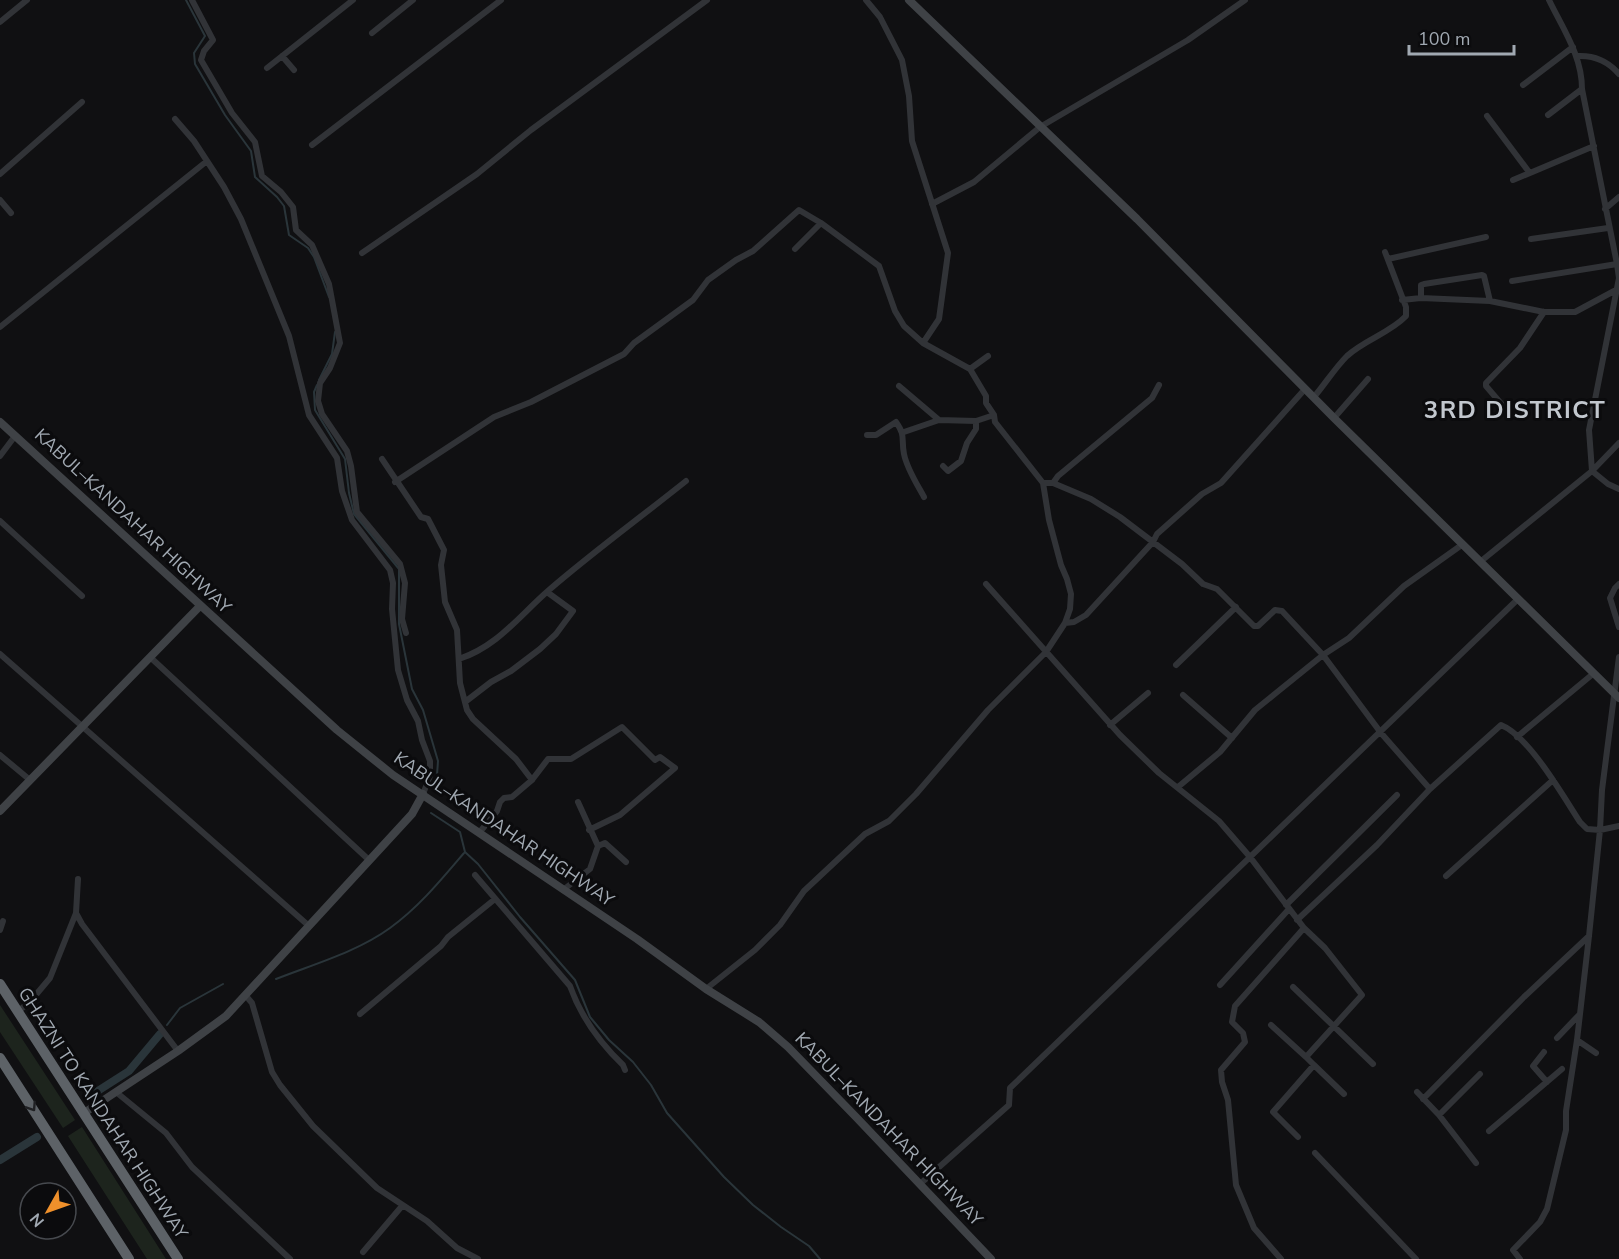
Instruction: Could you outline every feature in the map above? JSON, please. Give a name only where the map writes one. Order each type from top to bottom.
[{"type":"highway","name":"GHAZNI TO KANDAHAR HIGHWAY","points":[[0,984],[178,1259]]},
{"type":"highway","points":[[0,1058],[129,1259]]},
{"type":"main road","points":[[909,0],[1137,219],[1334,418],[1617,696]]},
{"type":"main road","name":"KABUL–KANDAHAR HIGHWAY","points":[[0,422],[337,730],[393,775],[706,989],[759,1022],[788,1047],[992,1259]]},
{"type":"main road","points":[[0,811],[200,606]]},
{"type":"main road","points":[[84,1113],[178,1051],[226,1016],[412,814],[423,794]]},
{"type":"street","points":[[0,22],[27,0]]},
{"type":"street","points":[[192,0],[213,39],[204,51],[201,60],[232,113],[255,142],[262,176],[281,192],[293,207],[296,230],[312,245],[329,284],[340,343],[330,368],[320,383],[318,401],[322,414],[347,451],[351,466],[354,514],[400,566],[405,583],[402,620],[406,633]]},
{"type":"street","points":[[340,0],[344,7]]},
{"type":"street","points":[[267,68],[353,0]]},
{"type":"street","points":[[372,33],[413,0]]},
{"type":"street","points":[[312,145],[501,0]]},
{"type":"street","points":[[362,253],[477,174],[531,130],[707,0]]},
{"type":"street","points":[[866,0],[880,17],[902,60],[909,96],[912,141],[948,253],[939,319],[923,343]]},
{"type":"street","points":[[932,204],[974,182],[1040,128],[1188,40],[1245,0]]},
{"type":"street","points":[[1549,0],[1573,47],[1582,73],[1582,89],[1617,264],[1619,278],[1589,430],[1592,471],[1608,484],[1619,489]]},
{"type":"street","points":[[1524,85],[1573,47]]},
{"type":"street","points":[[1577,56],[1587,55],[1610,63],[1619,74]]},
{"type":"street","points":[[282,56],[294,70]]},
{"type":"street","points":[[1548,115],[1582,89]]},
{"type":"street","points":[[0,174],[82,102]]},
{"type":"street","points":[[1487,116],[1529,172]]},
{"type":"street","points":[[175,119],[194,141],[241,219],[285,325],[309,415],[337,458],[342,491],[390,574],[393,583],[394,636],[398,670],[418,721],[430,761],[430,776],[423,794]]},
{"type":"street","points":[[1513,180],[1594,146]]},
{"type":"street","points":[[0,327],[207,161]]},
{"type":"street","points":[[0,200],[11,213]]},
{"type":"street","points":[[1605,209],[1618,201]]},
{"type":"street","points":[[395,482],[494,417],[550,392],[624,354],[634,343],[693,300],[708,280],[753,251],[796,210],[799,210],[821,223],[879,266],[895,311],[904,326],[923,343],[970,369],[986,396],[986,403],[994,415],[995,422],[1043,483],[1049,520],[1071,594],[1070,609],[1065,623],[1046,652],[988,710],[916,794],[889,821],[865,834],[804,891],[780,925],[755,950],[706,989]]},
{"type":"street","points":[[795,249],[821,223]]},
{"type":"street","points":[[1531,239],[1608,228]]},
{"type":"street","points":[[1314,397],[1348,356],[1380,333],[1401,322],[1406,316],[1406,307],[1387,256],[1486,237]]},
{"type":"street","points":[[1512,281],[1617,264]]},
{"type":"street","points":[[1421,298],[1421,285],[1482,275],[1485,276],[1490,301]]},
{"type":"street","points":[[1402,300],[1421,298],[1490,301],[1544,312],[1575,312],[1616,290]]},
{"type":"street","points":[[1504,407],[1486,383],[1520,348],[1544,312]]},
{"type":"street","points":[[970,369],[988,356]]},
{"type":"street","points":[[1334,418],[1368,379]]},
{"type":"street","points":[[1053,483],[1058,476],[1152,398],[1159,385]]},
{"type":"street","points":[[898,386],[939,420]]},
{"type":"street","points":[[1065,623],[1074,622],[1086,615],[1153,542],[1157,534],[1202,494],[1221,483],[1305,389]]},
{"type":"street","points":[[904,432],[939,420],[976,421],[994,415]]},
{"type":"street","points":[[943,466],[948,471],[961,461],[976,429],[976,421]]},
{"type":"street","points":[[867,435],[876,435],[896,422],[904,432],[904,454],[924,498]]},
{"type":"street","points":[[0,456],[15,435]]},
{"type":"street","points":[[1480,562],[1592,471],[1619,443]]},
{"type":"street","points":[[382,459],[395,482],[421,516],[428,519],[444,550],[441,565],[445,602],[458,630],[460,683],[467,710],[473,719],[516,759],[532,780]]},
{"type":"street","points":[[459,659],[477,653],[501,636],[547,592],[686,481]]},
{"type":"street","points":[[1043,483],[1053,483],[1091,499],[1120,517],[1182,564],[1203,584],[1217,589],[1256,627],[1279,609],[1323,655],[1381,733],[1430,789]]},
{"type":"street","points":[[0,521],[82,596]]},
{"type":"street","points":[[1178,787],[1220,752],[1255,711],[1323,655],[1349,638],[1404,586],[1463,544]]},
{"type":"street","points":[[390,574],[400,566]]},
{"type":"street","points":[[986,584],[1110,725],[1147,762],[1219,821],[1250,857],[1297,920],[1325,948],[1362,995],[1306,1057]]},
{"type":"street","points":[[1619,584],[1610,598],[1619,627]]},
{"type":"street","points":[[465,702],[540,649],[556,634],[568,618],[573,610],[547,592]]},
{"type":"street","points":[[920,1184],[1009,1105],[1010,1088],[1518,599]]},
{"type":"street","points":[[1176,665],[1236,607]]},
{"type":"street","points":[[0,654],[309,926]]},
{"type":"street","points":[[150,657],[369,860]]},
{"type":"street","points":[[1520,1259],[1513,1250],[1540,1222],[1547,1209],[1552,1196],[1566,1130],[1566,1112],[1589,936],[1602,790],[1617,696],[1619,657]]},
{"type":"street","points":[[1517,737],[1594,673]]},
{"type":"street","points":[[1110,725],[1148,693]]},
{"type":"street","points":[[1183,695],[1232,738]]},
{"type":"street","points":[[1297,920],[1377,845],[1430,789],[1501,725],[1517,737],[1541,762],[1580,822],[1587,829],[1600,830],[1619,826]]},
{"type":"street","points":[[479,833],[497,811],[500,802],[504,798],[512,797],[532,780],[548,759],[571,759],[622,727],[654,760],[660,757],[675,768],[620,815],[589,830]]},
{"type":"street","points":[[0,755],[30,780]]},
{"type":"street","points":[[1446,876],[1553,780]]},
{"type":"street","points":[[1220,985],[1288,907],[1397,795]]},
{"type":"street","points":[[578,802],[598,846]]},
{"type":"street","points":[[563,890],[590,869],[598,846],[605,843],[626,862]]},
{"type":"street","points":[[475,875],[570,986],[595,1036],[623,1065],[625,1070]]},
{"type":"street","points":[[18,1011],[50,978],[76,913],[78,879]]},
{"type":"street","points":[[360,1014],[495,899]]},
{"type":"street","points":[[76,913],[178,1051]]},
{"type":"street","points":[[0,930],[3,921]]},
{"type":"street","points":[[1281,1259],[1254,1228],[1236,1185],[1228,1100],[1221,1070],[1245,1042],[1243,1033],[1232,1022],[1235,1006],[1304,928]]},
{"type":"street","points":[[1423,1099],[1524,997],[1589,936]]},
{"type":"street","points":[[1293,987],[1373,1064]]},
{"type":"street","points":[[246,996],[252,1004],[272,1072],[313,1126],[376,1188],[427,1221],[457,1248],[478,1259]]},
{"type":"street","points":[[1557,1038],[1579,1015]]},
{"type":"street","points":[[1271,1025],[1344,1094]]},
{"type":"street","points":[[1577,1040],[1596,1053]]},
{"type":"street","points":[[1544,1052],[1533,1066],[1546,1082]]},
{"type":"street","points":[[1298,1137],[1273,1112],[1314,1065]]},
{"type":"street","points":[[1489,1131],[1562,1069]]},
{"type":"street","points":[[1439,1114],[1480,1074]]},
{"type":"street","points":[[117,1092],[166,1132],[192,1167],[290,1259]]},
{"type":"street","points":[[1417,1092],[1439,1114],[1476,1163]]},
{"type":"street","points":[[1315,1153],[1416,1259]]},
{"type":"street","points":[[363,1252],[402,1206]]},
{"type":"shaded area","points":[[0,1005],[75,1120],[63,1128],[0,1032]]},
{"type":"shaded area","points":[[82,1127],[166,1259],[147,1259],[68,1136]]},
{"type":"waterway","points":[[186,0],[205,36],[194,53],[195,64],[225,115],[251,151],[255,177],[284,206],[289,235],[308,248],[314,257],[329,297]]},
{"type":"waterway","points":[[319,380],[332,354],[335,332]]},
{"type":"waterway","points":[[317,385],[314,392],[315,410],[345,459],[354,514],[399,569],[399,624],[412,689],[423,710],[438,761],[436,789]]},
{"type":"waterway","points":[[431,813],[460,832],[465,852],[478,864],[575,980],[590,1017],[609,1040],[633,1062],[651,1085],[667,1113],[724,1177],[753,1205],[809,1246],[820,1259]]},
{"type":"waterway","points":[[276,979],[349,951],[390,928],[420,902],[464,853]]},
{"type":"waterway","points":[[167,1025],[180,1008],[223,984]]},
{"type":"waterway","points":[[93,1094],[129,1071],[160,1034]]},
{"type":"waterway","points":[[0,1160],[37,1137]]},
{"type":"district","name":"3RD DISTRICT","points":[[1515,410]]}]
